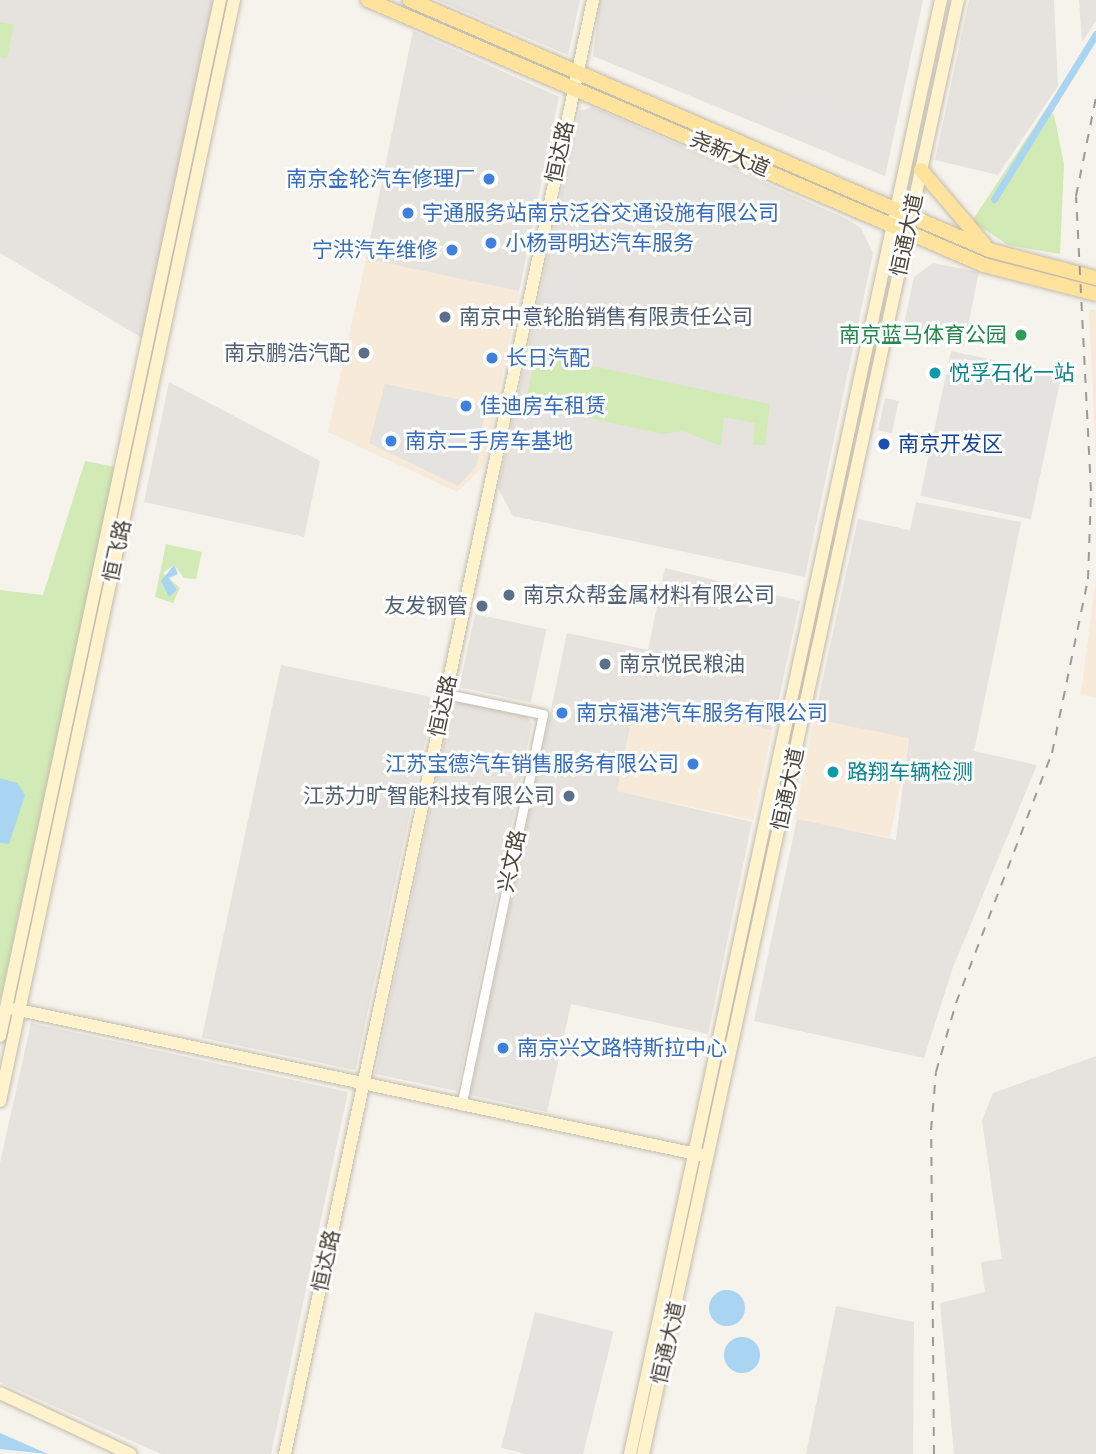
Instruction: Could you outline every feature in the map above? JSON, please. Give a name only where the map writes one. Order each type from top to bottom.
[{"type":"main road","name":"恒飞路","points":[[0,1101],[13,1008],[220,0]]},
{"type":"main road","name":"恒飞路","points":[[0,1037],[13,1008],[234,0]]},
{"type":"main road","name":"尧新大道","points":[[368,0],[908,229],[984,265],[1096,294]]},
{"type":"main road","name":"尧新大道","points":[[410,0],[579,69],[895,206],[989,250],[1096,278]]},
{"type":"main road","name":"恒达路","points":[[285,1454],[593,0]]},
{"type":"main road","name":"恒通大道","points":[[630,1454],[891,222],[941,0]]},
{"type":"main road","name":"恒通大道","points":[[643,1454],[958,0]]},
{"type":"main road","points":[[921,170],[989,250]]},
{"type":"main road","points":[[13,1008],[363,1086],[709,1157]]},
{"type":"main road","points":[[0,1393],[130,1454]]},
{"type":"street","name":"兴文路","points":[[446,694],[543,714],[461,1106]]},
{"type":"shaded area","points":[[0,0],[215,0],[142,338],[0,253]]},
{"type":"shaded area","points":[[437,0],[580,0],[568,55]]},
{"type":"shaded area","points":[[600,0],[923,0],[885,176],[593,56]]},
{"type":"shaded area","points":[[969,0],[1054,0],[1058,86],[998,175],[935,160]]},
{"type":"shaded area","points":[[1079,0],[1096,0],[1096,21],[1082,42]]},
{"type":"shaded area","points":[[413,31],[559,97],[519,291],[366,259]]},
{"type":"shaded area","points":[[787,92],[895,112],[884,162],[835,152],[757,116],[758,108],[770,108]]},
{"type":"shaded area","points":[[593,107],[847,219],[861,228],[873,253],[805,577],[513,516],[498,488],[579,111]]},
{"type":"shaded area","points":[[366,259],[519,291],[484,466],[457,492],[328,432]]},
{"type":"shaded area","points":[[933,263],[979,272],[964,346],[902,333],[914,277]]},
{"type":"shaded area","points":[[557,273],[575,277],[564,328],[539,323],[547,283],[555,284]]},
{"type":"shaded area","points":[[1089,310],[1096,310],[1096,459],[1093,397]]},
{"type":"shaded area","points":[[810,337],[851,346],[842,385],[823,381],[827,361],[806,356]]},
{"type":"shaded area","points":[[951,351],[1062,374],[1031,519],[920,496]]},
{"type":"shaded area","points":[[169,382],[320,461],[304,537],[144,502]]},
{"type":"shaded area","points":[[385,384],[485,405],[477,465],[458,486],[369,443]]},
{"type":"shaded area","points":[[885,398],[899,401],[892,433],[878,430]]},
{"type":"shaded area","points":[[916,502],[1021,522],[974,751],[1037,765],[953,967],[924,1058],[754,1021],[797,819],[896,840],[909,738],[814,719],[858,519],[910,530]]},
{"type":"shaded area","points":[[665,568],[800,601],[772,730],[635,701],[617,791],[752,822],[708,1034],[571,1004],[547,1112],[470,1095],[567,633],[648,650]]},
{"type":"shaded area","points":[[1096,577],[1096,697],[1081,695]]},
{"type":"shaded area","points":[[475,614],[546,629],[531,703],[459,687]]},
{"type":"shaded area","points":[[281,665],[435,698],[355,1070],[202,1038]]},
{"type":"shaded area","name":"江苏宝德汽车销售服务有限公司","points":[[635,701],[772,730],[753,820],[616,791]]},
{"type":"shaded area","points":[[459,702],[527,716],[532,724],[457,1091],[375,1074],[452,704]]},
{"type":"shaded area","points":[[814,719],[909,738],[890,838],[795,819]]},
{"type":"shaded area","points":[[31,1023],[348,1092],[271,1454],[161,1454],[0,1382],[0,1163]]},
{"type":"shaded area","points":[[1096,1056],[1096,1454],[954,1454],[940,1303],[985,1292],[981,1262],[1002,1259],[982,1120],[993,1093]]},
{"type":"shaded area","points":[[836,1306],[914,1322],[913,1454],[806,1454]]},
{"type":"shaded area","points":[[535,1312],[614,1332],[583,1454],[526,1454],[501,1448]]},
{"type":"green space","points":[[0,22],[14,25],[7,59],[0,57]]},
{"type":"green space","points":[[1046,109],[1054,115],[1064,164],[1060,254],[1008,245],[972,221]]},
{"type":"green space","points":[[536,354],[770,404],[765,445],[753,445],[755,423],[724,417],[721,446],[683,431],[663,434],[525,404]]},
{"type":"green space","points":[[85,461],[116,467],[0,1001],[0,590],[43,595]]},
{"type":"green space","points":[[166,544],[202,552],[196,579],[184,578],[174,565],[163,573],[180,588],[173,603],[155,597]]},
{"type":"water","points":[[174,565],[178,574],[169,578],[177,590],[169,597],[161,581]]},
{"type":"water","points":[[0,778],[17,783],[25,795],[9,844],[0,843]]},
{"type":"water","points":[[727,1290],[740,1295],[745,1308],[740,1321],[727,1326],[714,1321],[709,1308],[714,1295]]},
{"type":"water","points":[[742,1337],[755,1342],[760,1355],[755,1368],[742,1373],[729,1368],[724,1355],[729,1342]]},
{"type":"water","points":[[0,1433],[48,1454],[0,1449]]},
{"type":"waterway","points":[[994,199],[1096,34]]},
{"type":"railway","points":[[934,1454],[931,1130],[936,1072],[956,1003],[1052,753],[1088,579],[1091,491],[1076,196],[1096,98]]},
{"type":"place","name":"南京金轮汽车修理厂","points":[[489,179]]},
{"type":"place","name":"宇通服务站南京泛谷交通设施有限公司","points":[[408,213]]},
{"type":"place","name":"小杨哥明达汽车服务","points":[[491,243]]},
{"type":"place","name":"宁洪汽车维修","points":[[452,250]]},
{"type":"place","name":"南京中意轮胎销售有限责任公司","points":[[445,317]]},
{"type":"place","name":"南京蓝马体育公园","points":[[1021,335]]},
{"type":"place","name":"南京鹏浩汽配","points":[[364,353]]},
{"type":"place","name":"长日汽配","points":[[492,358]]},
{"type":"place","name":"悦孚石化一站","points":[[935,373]]},
{"type":"place","name":"佳迪房车租赁","points":[[466,406]]},
{"type":"place","name":"南京二手房车基地","points":[[391,441]]},
{"type":"place","name":"南京开发区","points":[[884,444]]},
{"type":"place","name":"南京众帮金属材料有限公司","points":[[509,595]]},
{"type":"place","name":"友发钢管","points":[[482,606]]},
{"type":"place","name":"南京悦民粮油","points":[[605,664]]},
{"type":"place","name":"南京福港汽车服务有限公司","points":[[562,713]]},
{"type":"place","name":"江苏宝德汽车销售服务有限公司","points":[[693,764]]},
{"type":"place","name":"路翔车辆检测","points":[[833,772]]},
{"type":"place","name":"江苏力旷智能科技有限公司","points":[[569,796]]},
{"type":"place","name":"南京兴文路特斯拉中心","points":[[503,1048]]}]
